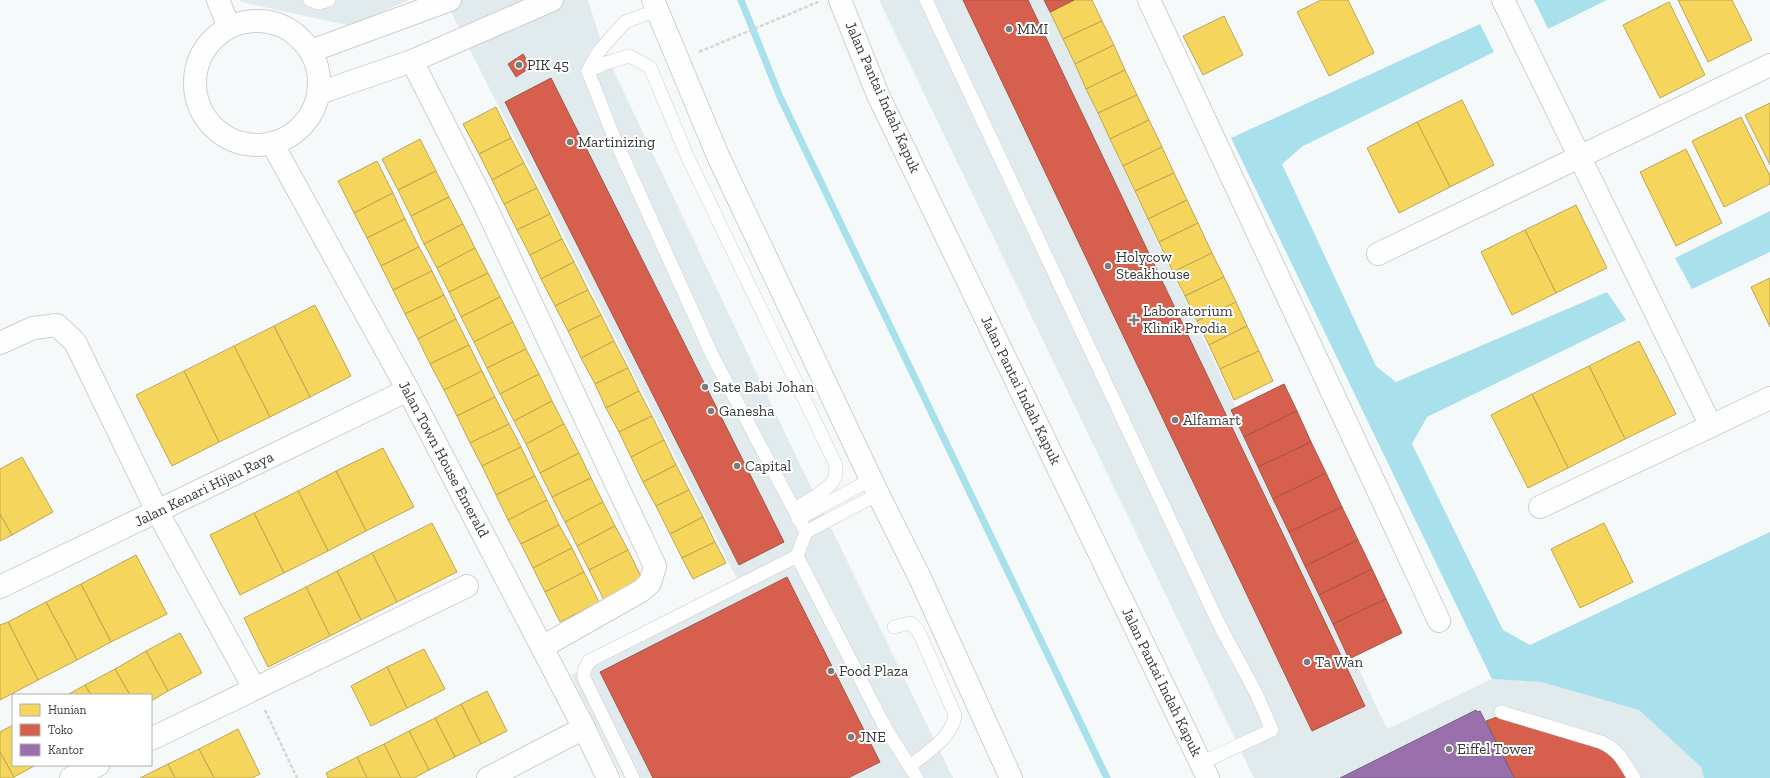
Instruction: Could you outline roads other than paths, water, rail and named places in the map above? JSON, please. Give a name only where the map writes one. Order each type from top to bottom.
[{"type":"street","points":[[218,0],[229,27]]},
{"type":"street","points":[[311,51],[450,0]]},
{"type":"street","points":[[318,93],[412,61],[552,0]]},
{"type":"street","name":"Jalan Pantai Indah Kapuk","points":[[840,0],[878,95],[1205,770]]},
{"type":"street","points":[[1149,0],[1439,621]]},
{"type":"street","points":[[1502,0],[1711,426]]},
{"type":"street","points":[[655,5],[664,23],[718,156],[875,487],[920,578],[1011,778]]},
{"type":"street","points":[[247,21],[266,21],[284,26],[299,37],[311,51],[318,71],[318,93],[314,107],[302,124],[285,138],[272,143],[252,144],[232,140],[215,129],[203,114],[196,95],[195,75],[201,56],[213,39],[229,27],[247,21]]},
{"type":"street","points":[[412,61],[482,200],[655,566],[650,583],[641,591],[542,647]]},
{"type":"street","points":[[1378,254],[1770,64]]},
{"type":"street","name":"Jalan Town House Emerald","points":[[272,143],[408,390],[584,728],[608,778]]},
{"type":"street","points":[[0,343],[33,328],[57,325],[75,342],[157,511],[254,688]]},
{"type":"street","name":"Jalan Kenari Hijau Raya","points":[[0,587],[408,390]]},
{"type":"street","points":[[1540,507],[1770,398]]},
{"type":"street","points":[[152,739],[467,586]]},
{"type":"street","points":[[488,778],[584,728]]},
{"type":"street","points":[[71,778],[96,766]]},
{"type":"lane","points":[[310,0],[320,3],[329,0]]},
{"type":"lane","points":[[926,0],[1220,626],[1256,693],[1272,730],[1205,770]]},
{"type":"lane","points":[[588,71],[599,51],[625,22],[655,5]]},
{"type":"lane","points":[[588,71],[606,63],[630,56],[650,67],[688,158],[836,465],[835,478],[796,514]]},
{"type":"lane","points":[[588,71],[613,135],[713,357],[806,532]]},
{"type":"lane","points":[[796,514],[875,487]]},
{"type":"lane","points":[[633,778],[584,678],[584,671],[589,661],[797,556],[806,532],[875,487]]},
{"type":"lane","points":[[797,556],[886,729],[917,778]]},
{"type":"lane","points":[[894,627],[910,624],[918,630],[955,715],[954,722],[946,735],[910,766]]},
{"type":"lane","points":[[1501,712],[1601,742],[1612,747],[1621,757],[1634,778]]},
{"type":"water","points":[[1534,0],[1607,0],[1548,29]]},
{"type":"water","points":[[1480,24],[1494,52],[1303,146],[1282,164],[1376,366],[1396,382],[1607,292],[1626,320],[1427,417],[1412,444],[1503,630],[1530,645],[1770,532],[1770,778],[1704,778],[1701,767],[1639,710],[1541,682],[1492,679],[1231,138]]},
{"type":"water","points":[[1770,211],[1770,252],[1692,289],[1675,258]]},
{"type":"waterway","points":[[741,0],[780,97],[1107,778]]},
{"type":"place","name":"MMI","points":[[1009,29]]},
{"type":"place","name":"PIK 45","points":[[519,65]]},
{"type":"place","name":"Martinizing","points":[[570,142]]},
{"type":"place","name":"Holycow Steakhouse","points":[[1108,266]]},
{"type":"place","name":"Laboratorium Klinik Prodia","points":[[1134,320]]},
{"type":"place","name":"Sate Babi Johan","points":[[705,387]]},
{"type":"place","name":"Ganesha","points":[[711,411]]},
{"type":"place","name":"Alfamart","points":[[1175,420]]},
{"type":"place","name":"Capital","points":[[737,466]]},
{"type":"place","name":"Ta Wan","points":[[1307,662]]},
{"type":"place","name":"Food Plaza","points":[[831,671]]},
{"type":"place","name":"JNE","points":[[851,737]]},
{"type":"place","name":"Eiffel Tower","points":[[1449,749]]}]
